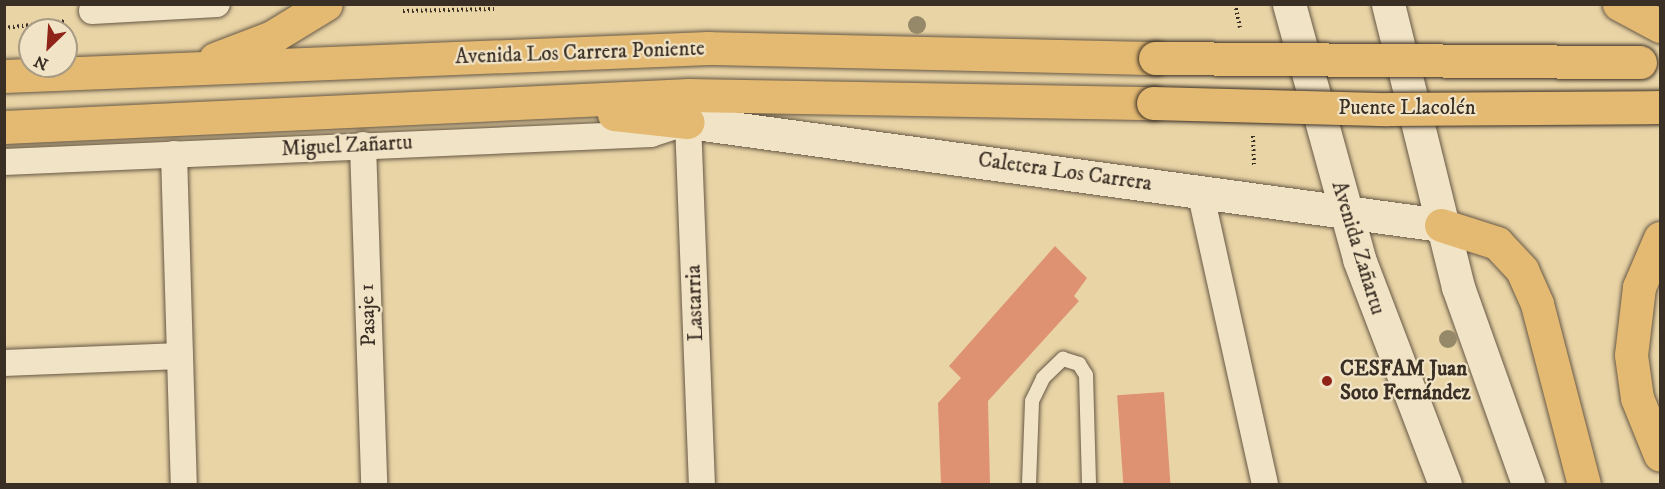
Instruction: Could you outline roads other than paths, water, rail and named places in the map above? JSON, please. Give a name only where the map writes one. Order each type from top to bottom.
[{"type":"main road","points":[[187,69],[272,37],[326,4]]},
{"type":"main road","points":[[1619,4],[1660,26]]},
{"type":"main road","name":"Avenida Los Carrera Poniente","points":[[4,76],[708,48],[1155,58],[1660,62]]},
{"type":"main road","name":"Puente Llacolén","points":[[526,103],[747,94],[1388,109],[1660,107]]},
{"type":"main road","points":[[4,127],[526,103],[688,122]]},
{"type":"main road","points":[[1441,225],[1497,243],[1522,270],[1537,304],[1584,484]]},
{"type":"main road","points":[[1660,238],[1633,312],[1632,376],[1660,455]]},
{"type":"street","points":[[92,11],[217,4]]},
{"type":"street","name":"Avenida Zañartu","points":[[1289,4],[1346,214],[1374,304],[1445,484]]},
{"type":"street","points":[[1388,4],[1441,225],[1480,360],[1528,484]]},
{"type":"street","name":"Caletera Los Carrera","points":[[688,122],[1200,191],[1346,214],[1441,225]]},
{"type":"street","name":"Miguel Zañartu","points":[[4,162],[651,134],[688,122]]},
{"type":"street","name":"Lastarria","points":[[688,122],[702,484]]},
{"type":"street","name":"Pasaje 1","points":[[363,146],[374,484]]},
{"type":"street","points":[[174,154],[184,484]]},
{"type":"street","points":[[1200,191],[1265,484]]},
{"type":"street","points":[[4,363],[180,356]]},
{"type":"lane","points":[[1029,484],[1032,401],[1043,378],[1063,359],[1079,364],[1086,375],[1089,484]]},
{"type":"place","name":"CESFAM Juan Soto Fernández","points":[[1327,381]]}]
